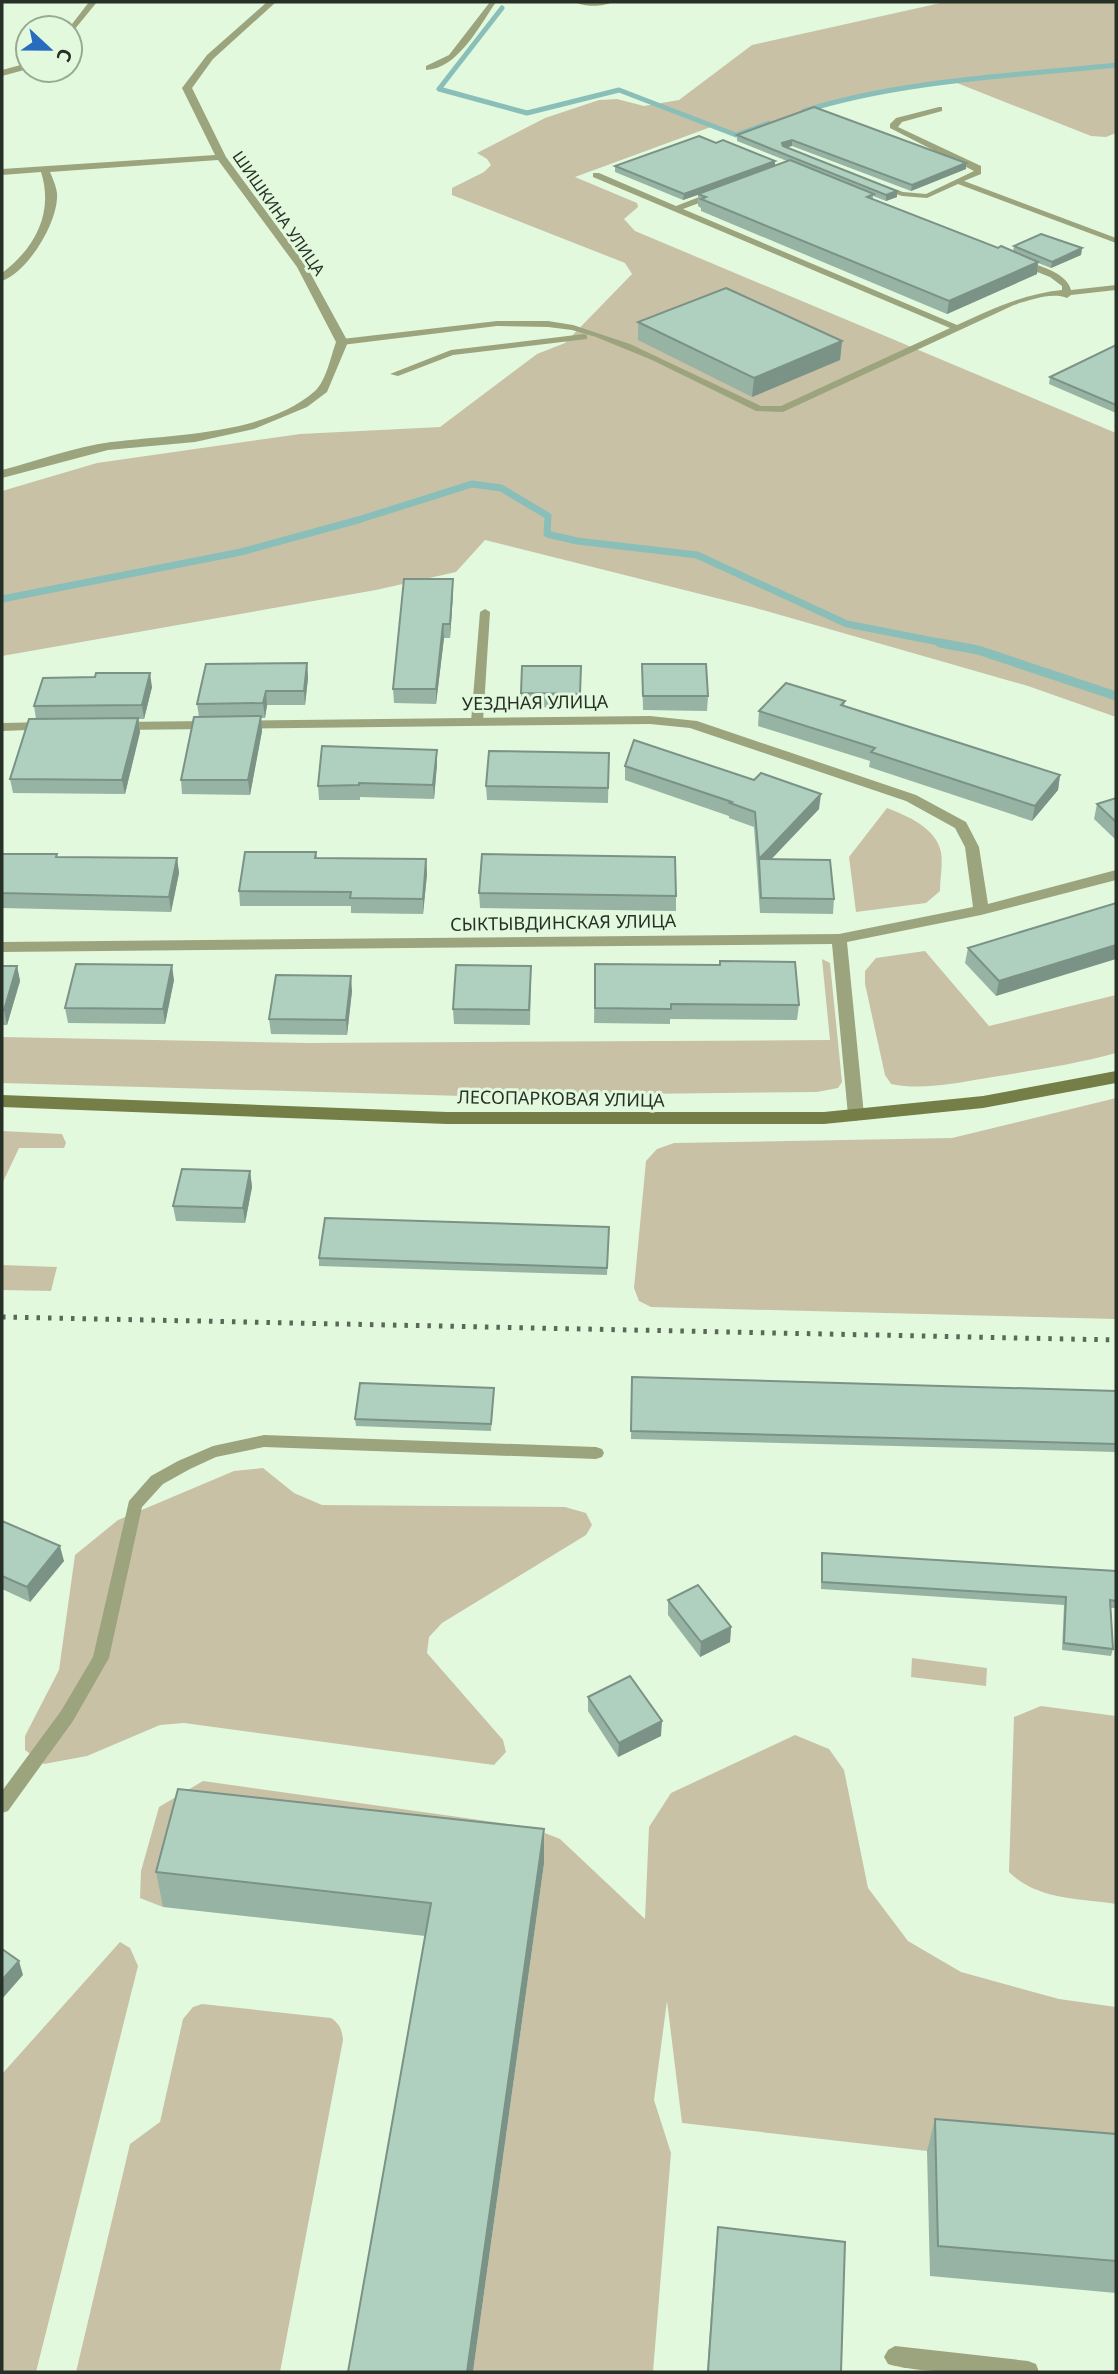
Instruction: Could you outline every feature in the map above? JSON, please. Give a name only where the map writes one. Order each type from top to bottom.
[{"type":"street","name":"ШИШКИНА УЛИЦА","points":[[272,2],[210,57],[187,88],[220,157],[302,267],[342,342]]},
{"type":"street","points":[[579,2],[608,2]]},
{"type":"street","points":[[2,172],[220,157]]},
{"type":"street","points":[[2,278],[30,251],[46,222],[52,195],[45,170]]},
{"type":"street","points":[[2,474],[108,446],[195,438],[250,427],[303,405],[323,390],[342,342]]},
{"type":"street","name":"УЕЗДНАЯ УЛИЦА","points":[[100,726],[650,720],[692,724],[911,797],[961,825],[972,847],[981,910]]},
{"type":"street","points":[[2,727],[72,726]]},
{"type":"street","name":"СЫКТЫВДИНСКАЯ УЛИЦА","points":[[2,947],[839,939],[981,910],[1116,875]]},
{"type":"street","points":[[839,939],[856,1115]]},
{"type":"street","name":"ЛЕСОПАРКОВАЯ УЛИЦА","points":[[2,1101],[447,1118],[695,1120],[856,1115],[983,1102],[1116,1077]]},
{"type":"lane","points":[[429,68],[452,57],[493,2]]},
{"type":"lane","points":[[877,185],[914,196],[927,196],[974,175],[978,168],[894,128],[894,124],[899,120],[939,108]]},
{"type":"lane","points":[[596,175],[957,328]]},
{"type":"lane","points":[[958,181],[1116,242]]},
{"type":"lane","points":[[676,209],[726,190]]},
{"type":"lane","points":[[1015,260],[1053,275],[1066,285],[1068,295]]},
{"type":"lane","points":[[342,342],[496,324],[550,324],[607,337],[760,409],[783,408],[1012,303],[1040,295],[1068,295],[1116,288]]},
{"type":"lane","points":[[396,374],[452,352],[549,340],[607,337]]},
{"type":"lane","points":[[477,722],[485,612]]},
{"type":"lane","points":[[2,1805],[66,1716],[101,1658],[135,1505],[157,1480],[213,1452],[264,1441],[596,1453]]},
{"type":"lane","points":[[895,2357],[1028,2372]]},
{"type":"shaded area","points":[[945,2],[1116,2],[1116,133],[1106,137],[1091,136],[957,83],[938,81],[834,102],[741,134],[711,127],[575,177],[637,203],[638,207],[624,219],[635,231],[1116,433],[1116,717],[1028,686],[752,607],[485,540],[456,572],[376,590],[2,656],[2,491],[97,463],[300,434],[440,427],[537,354],[565,343],[632,274],[625,263],[452,195],[452,188],[484,172],[491,165],[477,153],[545,118],[599,100],[617,99],[644,106],[679,100],[752,45]]},
{"type":"shaded area","points":[[887,808],[912,819],[933,836],[941,852],[940,891],[926,903],[856,912],[849,857]]},
{"type":"shaded area","points":[[925,951],[989,1026],[1116,995],[1116,1053],[955,1083],[916,1087],[891,1084],[885,1075],[865,984],[865,971],[876,958]]},
{"type":"shaded area","points":[[822,959],[830,963],[842,1082],[838,1088],[817,1092],[463,1096],[2,1083],[2,1037],[307,1043],[830,1040]]},
{"type":"shaded area","points":[[1116,1098],[1116,1319],[651,1307],[639,1301],[634,1288],[646,1161],[657,1149],[674,1143],[952,1138]]},
{"type":"shaded area","points":[[2,1131],[62,1134],[66,1143],[64,1148],[19,1148],[2,1184]]},
{"type":"shaded area","points":[[2,1265],[57,1267],[51,1291],[2,1290]]},
{"type":"shaded area","points":[[263,1468],[294,1493],[322,1505],[565,1507],[586,1513],[592,1525],[586,1535],[442,1623],[429,1637],[427,1653],[503,1740],[506,1752],[494,1765],[184,1723],[160,1725],[87,1756],[44,1764],[25,1750],[25,1736],[59,1670],[75,1555],[118,1520],[234,1471]]},
{"type":"shaded area","points":[[912,1658],[987,1668],[986,1686],[911,1677]]},
{"type":"shaded area","points":[[1041,1706],[1116,1716],[1116,1904],[1045,1893],[1020,1881],[1009,1872],[1014,1717]]},
{"type":"shaded area","points":[[795,1735],[829,1749],[844,1770],[868,1888],[908,1941],[961,1972],[1059,1999],[1116,2007],[1116,2167],[927,2151],[682,2123],[667,2001],[654,2100],[671,2153],[653,2372],[473,2372],[544,1864],[186,1824],[163,1907],[140,1898],[141,1871],[159,1807],[203,1781],[530,1827],[560,1839],[645,1919],[649,1827],[671,1793]]},
{"type":"shaded area","points":[[120,1942],[130,1948],[138,1966],[36,2372],[2,2372],[2,2074]]},
{"type":"shaded area","points":[[202,2004],[331,2018],[342,2033],[343,2040],[280,2372],[76,2372],[130,2144],[160,2122],[183,2019],[193,2007]]},
{"type":"building","points":[[814,107],[966,163],[912,185],[792,140],[782,143],[783,146],[897,191],[886,195],[737,135]]},
{"type":"building","points":[[699,136],[716,143],[723,140],[775,161],[684,194],[615,166]]},
{"type":"building","points":[[790,160],[874,194],[867,197],[1038,262],[949,301],[701,199],[706,197],[698,194]]},
{"type":"building","points":[[1041,234],[1082,248],[1052,262],[1014,246]]},
{"type":"building","points":[[726,288],[842,341],[754,378],[638,322]]},
{"type":"building","points":[[1116,345],[1116,405],[1050,377]]},
{"type":"building","points":[[404,579],[453,579],[450,624],[443,624],[436,689],[393,689]]},
{"type":"building","points":[[307,663],[304,691],[266,691],[263,703],[197,704],[206,664]]},
{"type":"building","points":[[642,664],[706,664],[708,696],[643,696]]},
{"type":"building","points":[[522,666],[581,666],[580,694],[521,693]]},
{"type":"building","points":[[96,673],[150,673],[142,705],[34,706],[43,678],[95,677]]},
{"type":"building","points":[[786,683],[845,701],[841,705],[1060,775],[1035,806],[871,752],[875,748],[759,711]]},
{"type":"building","points":[[261,716],[248,780],[181,780],[194,717]]},
{"type":"building","points":[[138,718],[122,780],[10,779],[29,719]]},
{"type":"building","points":[[634,740],[754,780],[761,773],[821,794],[759,859],[755,812],[625,766]]},
{"type":"building","points":[[322,746],[437,750],[433,785],[359,783],[318,786]]},
{"type":"building","points":[[489,751],[609,753],[608,788],[486,786]]},
{"type":"building","points":[[1116,798],[1116,822],[1097,804]]},
{"type":"building","points":[[245,852],[316,852],[315,858],[426,859],[423,899],[350,898],[351,892],[239,891]]},
{"type":"building","points":[[2,854],[177,858],[169,897],[2,893]]},
{"type":"building","points":[[482,854],[675,857],[676,896],[479,893]]},
{"type":"building","points":[[759,859],[830,860],[834,899],[761,898]]},
{"type":"building","points":[[1116,903],[1116,945],[999,981],[968,948]]},
{"type":"building","points":[[720,961],[795,962],[799,1005],[671,1004],[671,1009],[595,1008],[595,964],[720,965]]},
{"type":"building","points":[[76,964],[172,965],[163,1009],[65,1008]]},
{"type":"building","points":[[456,965],[531,966],[529,1010],[453,1009]]},
{"type":"building","points":[[2,966],[17,966],[4,1010],[2,1010]]},
{"type":"building","points":[[276,975],[351,976],[346,1020],[269,1019]]},
{"type":"building","points":[[182,1169],[250,1171],[243,1208],[173,1206]]},
{"type":"building","points":[[325,1218],[609,1227],[607,1268],[319,1258]]},
{"type":"building","points":[[632,1377],[1116,1391],[1116,1444],[631,1431]]},
{"type":"building","points":[[360,1383],[494,1388],[491,1424],[355,1419]]},
{"type":"building","points":[[2,1521],[60,1546],[27,1587],[2,1576]]},
{"type":"building","points":[[822,1553],[1116,1571],[1116,1601],[1110,1600],[1113,1649],[1064,1643],[1066,1597],[822,1582]]},
{"type":"building","points":[[698,1585],[731,1627],[701,1642],[668,1600]]},
{"type":"building","points":[[630,1676],[662,1721],[619,1743],[588,1697]]},
{"type":"building","points":[[178,1789],[544,1829],[467,2372],[348,2372],[431,1903],[156,1872]]},
{"type":"building","points":[[2,1949],[19,1961],[2,1980]]},
{"type":"building","points":[[935,2119],[1116,2134],[1116,2261],[938,2246]]},
{"type":"building","points":[[718,2227],[845,2242],[841,2372],[708,2372]]},
{"type":"waterway","points":[[502,8],[439,89],[527,113],[619,90],[736,135],[769,123]]},
{"type":"waterway","points":[[804,111],[880,92],[919,86],[1116,65]]},
{"type":"waterway","points":[[2,599],[241,552],[358,520],[472,484],[501,488],[548,516],[547,534],[577,541],[697,555],[847,624],[949,644]]},
{"type":"waterway","points":[[940,643],[978,650],[1116,696]]},
{"type":"railway","points":[[2,1317],[1116,1340]]}]
